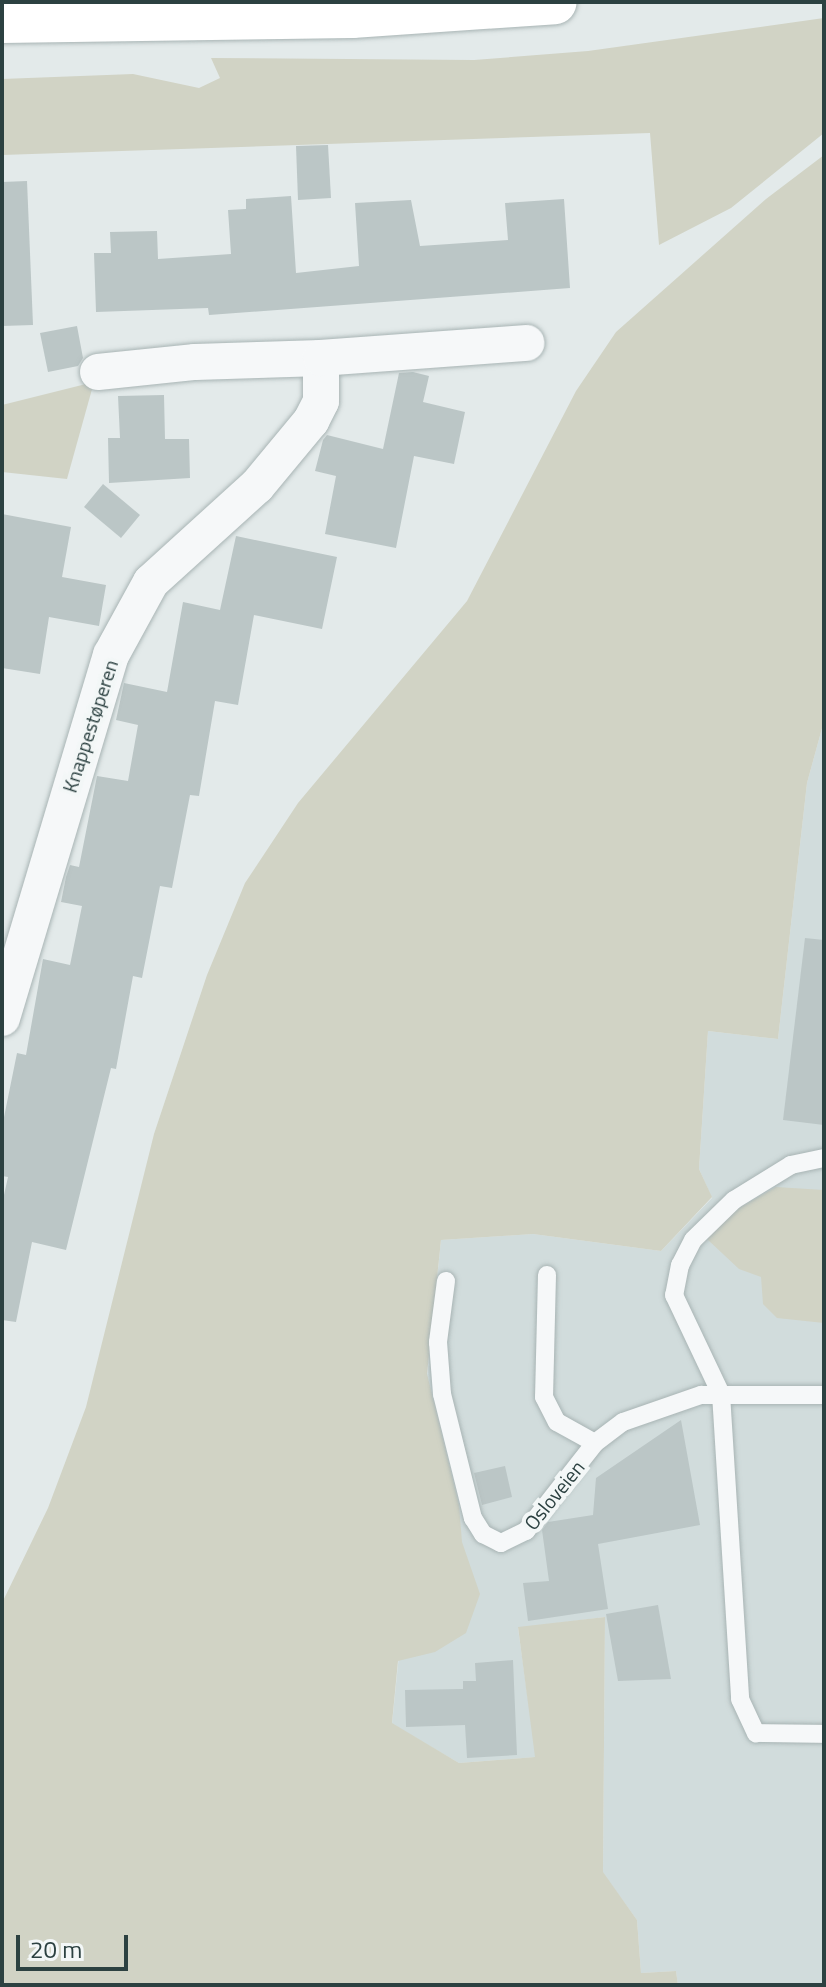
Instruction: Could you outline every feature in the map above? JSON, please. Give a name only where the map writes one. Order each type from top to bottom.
[{"type":"highway","points":[[2,21],[555,2]]},
{"type":"street","points":[[98,372],[223,360],[321,358],[526,343]]},
{"type":"street","name":"Knappestøperen","points":[[2,1018],[111,655],[151,582],[257,486],[311,421],[321,401],[321,358]]},
{"type":"lane","points":[[824,1158],[791,1165],[734,1200],[693,1240],[680,1265],[674,1295],[721,1394],[740,1699],[756,1733],[824,1734]]},
{"type":"lane","points":[[547,1275],[544,1397],[557,1422],[595,1443]]},
{"type":"lane","name":"Osloveien","points":[[446,1281],[438,1342],[442,1394],[467,1502],[483,1534],[501,1543],[526,1531],[595,1443],[623,1422],[653,1409],[721,1394],[824,1395]]},
{"type":"shaded area","points":[[824,18],[824,133],[731,208],[659,245],[650,133],[2,155],[2,79],[133,74],[199,88],[220,78],[211,58],[474,60],[588,51]]},
{"type":"shaded area","points":[[824,155],[824,721],[807,783],[778,1039],[708,1031],[699,1169],[712,1197],[661,1251],[533,1234],[441,1240],[427,1374],[459,1505],[462,1542],[480,1594],[466,1633],[435,1652],[398,1661],[392,1723],[459,1763],[535,1757],[518,1627],[605,1617],[603,1872],[637,1920],[641,1973],[676,1971],[678,1985],[2,1985],[2,1603],[48,1508],[86,1407],[154,1134],[207,975],[245,883],[298,803],[467,601],[576,391],[616,332],[766,199]]},
{"type":"shaded area","points":[[94,382],[67,479],[2,472],[2,405]]},
{"type":"shaded area","points":[[824,721],[824,1985],[678,1985],[676,1971],[641,1973],[637,1920],[603,1873],[605,1617],[518,1628],[536,1757],[459,1763],[392,1724],[441,1240],[533,1234],[661,1251],[712,1198],[699,1169],[708,1031],[778,1039],[807,783]]},
{"type":"shaded area","points":[[776,1187],[824,1190],[824,1323],[777,1318],[763,1304],[761,1277],[739,1269],[707,1239],[734,1211]]},
{"type":"building","points":[[328,145],[331,198],[298,200],[296,146]]},
{"type":"building","points":[[27,181],[33,325],[2,326],[2,182]]},
{"type":"building","points":[[291,196],[296,273],[359,266],[355,203],[411,200],[420,246],[508,240],[505,203],[564,199],[570,288],[209,315],[208,308],[96,312],[94,253],[111,253],[110,232],[157,231],[158,259],[231,254],[228,210],[246,209],[246,199]]},
{"type":"building","points":[[77,326],[83,358],[78,366],[48,372],[40,333]]},
{"type":"building","points":[[399,373],[429,376],[423,402],[465,412],[454,464],[414,456],[396,548],[325,534],[336,476],[315,471],[323,440],[327,435],[383,449]]},
{"type":"building","points":[[164,395],[165,439],[189,439],[190,478],[109,483],[108,438],[120,438],[118,396]]},
{"type":"building","points":[[103,484],[140,515],[121,538],[84,507]]},
{"type":"building","points":[[2,514],[71,527],[62,577],[106,585],[99,626],[49,617],[40,674],[2,668]]},
{"type":"building","points":[[236,536],[337,557],[322,629],[254,615],[238,705],[215,701],[199,796],[190,795],[172,888],[160,886],[142,978],[133,976],[116,1069],[111,1068],[66,1250],[32,1242],[16,1322],[2,1320],[2,1204],[8,1177],[2,1176],[2,1127],[17,1053],[26,1055],[43,959],[70,965],[82,906],[61,902],[66,877],[70,865],[79,867],[97,776],[128,781],[138,725],[116,720],[124,683],[167,692],[183,602],[220,610]]},
{"type":"building","points":[[805,938],[824,940],[824,1125],[783,1120]]},
{"type":"building","points":[[681,1420],[700,1525],[598,1544],[608,1609],[528,1621],[523,1583],[549,1581],[542,1530],[548,1522],[593,1515],[596,1478]]},
{"type":"building","points":[[505,1466],[512,1497],[482,1505],[474,1473]]},
{"type":"building","points":[[658,1605],[671,1679],[618,1681],[606,1614]]},
{"type":"building","points":[[513,1660],[517,1755],[467,1758],[465,1725],[406,1727],[405,1690],[463,1689],[463,1681],[476,1681],[475,1663]]}]
